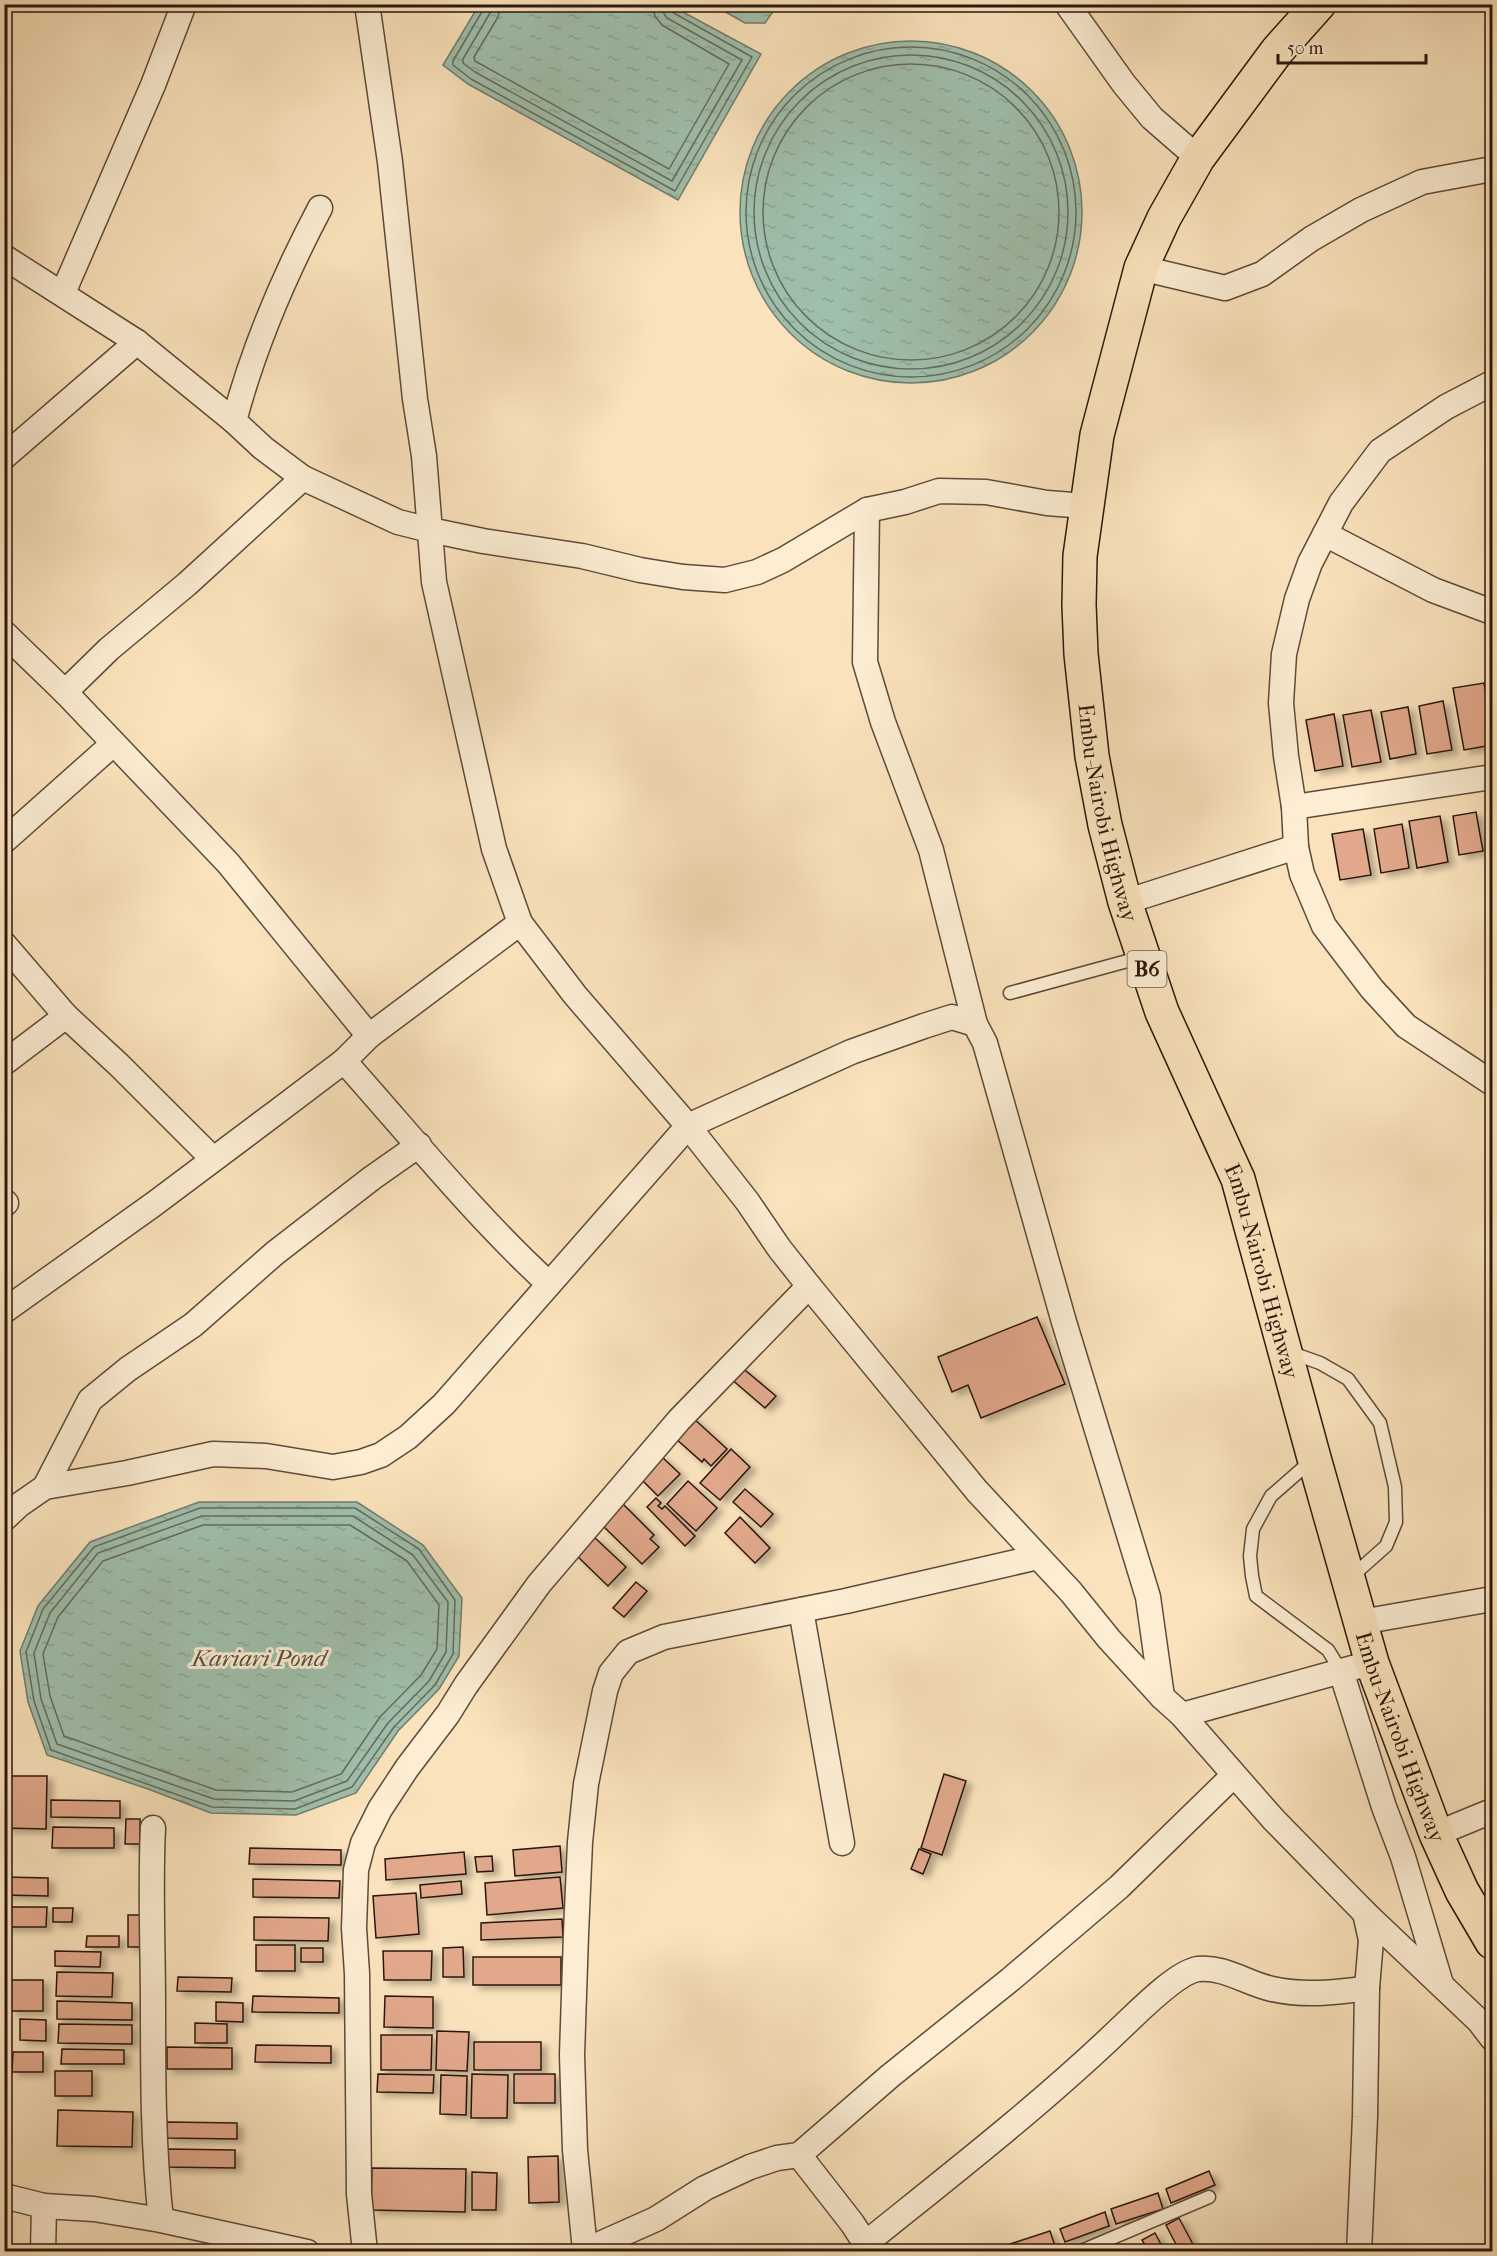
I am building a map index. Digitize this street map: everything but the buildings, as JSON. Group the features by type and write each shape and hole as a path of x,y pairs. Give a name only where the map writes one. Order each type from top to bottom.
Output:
{"main road":[{"name":"Embu-Nairobi Highway","path":"1319,4 1277,51 1198,158 1164,218 1142,268 1097,435 1086,506 1080,556 1079,605 1086,705 1094,768 1105,825 1125,902 1162,1012 1238,1179 1372,1663 1436,1834 1462,1891 1492,1942"}],"street":[{"path":"63,293 153,85 184,4"},
{"path":"366,4 390,162 415,399 424,456 434,582 449,657 474,753 494,849 520,923 575,995 688,1126 747,1201 779,1248 809,1286 977,1491 1162,1697 1182,1715 1274,1820 1365,1913 1479,2021 1492,2038"},
{"path":"1067,4 1124,84 1152,118 1198,158"},
{"path":"1142,268 1225,288 1262,274 1311,239 1351,216 1422,182 1492,169"},
{"path":"234,421 258,342 291,263 321,208"},
{"path":"4,257 137,342 234,421 263,448 303,478 398,522 430,530 483,541 582,555 683,578 725,580 756,572 783,560 867,510 905,502 939,491 986,492 1047,503 1086,506"},
{"path":"4,457 137,342"},
{"path":"1492,383 1446,407 1380,451 1341,503 1310,563 1297,599 1284,654 1281,704 1294,807 1296,847 1302,874 1324,926 1372,989 1406,1026 1492,1083"},
{"path":"65,692 110,649 187,584 303,478"},
{"path":"867,510 865,662 883,722 931,850 975,1024 985,1043 1064,1322 1149,1598 1162,1697"},
{"path":"1325,534 1432,590 1492,612"},
{"path":"4,633 65,692 228,863 369,1036"},
{"path":"4,841 113,744"},
{"path":"1294,807 1492,777"},
{"path":"1125,902 1296,847"},
{"path":"4,1311 344,1061 369,1036 520,923"},
{"path":"4,944 66,1016 119,1065 213,1159"},
{"path":"4,1063 66,1016"},
{"path":"45,1486 127,1473 213,1454 266,1456 333,1467 361,1462 381,1455 408,1437 444,1404 688,1126 851,1052 924,1026 952,1017 975,1024"},
{"path":"344,1061 513,1251 549,1284"},
{"path":"4,1519 45,1486 90,1400 128,1369 193,1325 275,1253 372,1178 419,1145"},
{"path":"365,2252 359,2194 357,1974 354,1928 356,1870 363,1843 380,1809 407,1768 448,1714 466,1685 539,1584 679,1420 809,1286"},
{"path":"1038,1557 801,1610 664,1637 628,1652 611,1673 585,1784 580,1842 572,2055 575,2150 583,2251 656,2219 705,2188 750,2167 777,2158 799,2155 890,2076 1011,1979 1119,1887 1234,1775"},
{"path":"1361,1622 1492,1599"},
{"path":"801,1610 842,1844"},
{"path":"1182,1715 1372,1663"},
{"path":"1341,1671 1384,1807 1403,1857 1441,1984"},
{"path":"1436,1834 1492,1811"},
{"path":"153,1828 151,1873 152,2080 155,2166 161,2220"},
{"path":"1359,2252 1365,2117 1367,1988 1371,1940 1365,1913"},
{"path":"799,2155 868,2247 1078,2068 1148,2001 1197,1969 1221,1970 1259,1986 1293,1993 1331,1993 1367,1988"},
{"path":"4,2196 44,2206 94,2209 161,2220 307,2252"},
{"path":"43,2252 44,2206"}],"lane":[{"path":"1010,993 1143,957"},
{"path":"1285,1351 1320,1363 1348,1379 1380,1423 1395,1487 1396,1522 1386,1546 1349,1579"},
{"path":"1314,1458 1271,1496 1253,1529 1250,1556 1251,1576 1256,1596 1328,1650 1341,1671"},
{"path":"1079,2252 1209,2197"}],"water":[{"path":"479,5 670,5 761,54 678,200 468,84 443,65"},
{"path":"713,5 776,5 765,23 745,23"},
{"path":"911,41 944,45 976,54 1006,70 1032,91 1053,117 1069,147 1078,179 1082,212 1078,245 1069,277 1053,307 1032,333 1006,354 976,370 944,379 911,383 878,379 846,370 816,354 790,333 769,307 753,277 744,245 740,212 744,179 753,147 769,117 790,91 816,70 846,54 878,45"},
{"name":"Kariari Pond","path":"199,1502 357,1502 423,1545 462,1598 459,1656 439,1689 398,1731 356,1793 296,1815 211,1813 47,1755 28,1702 20,1651 38,1606 90,1542"}]}
